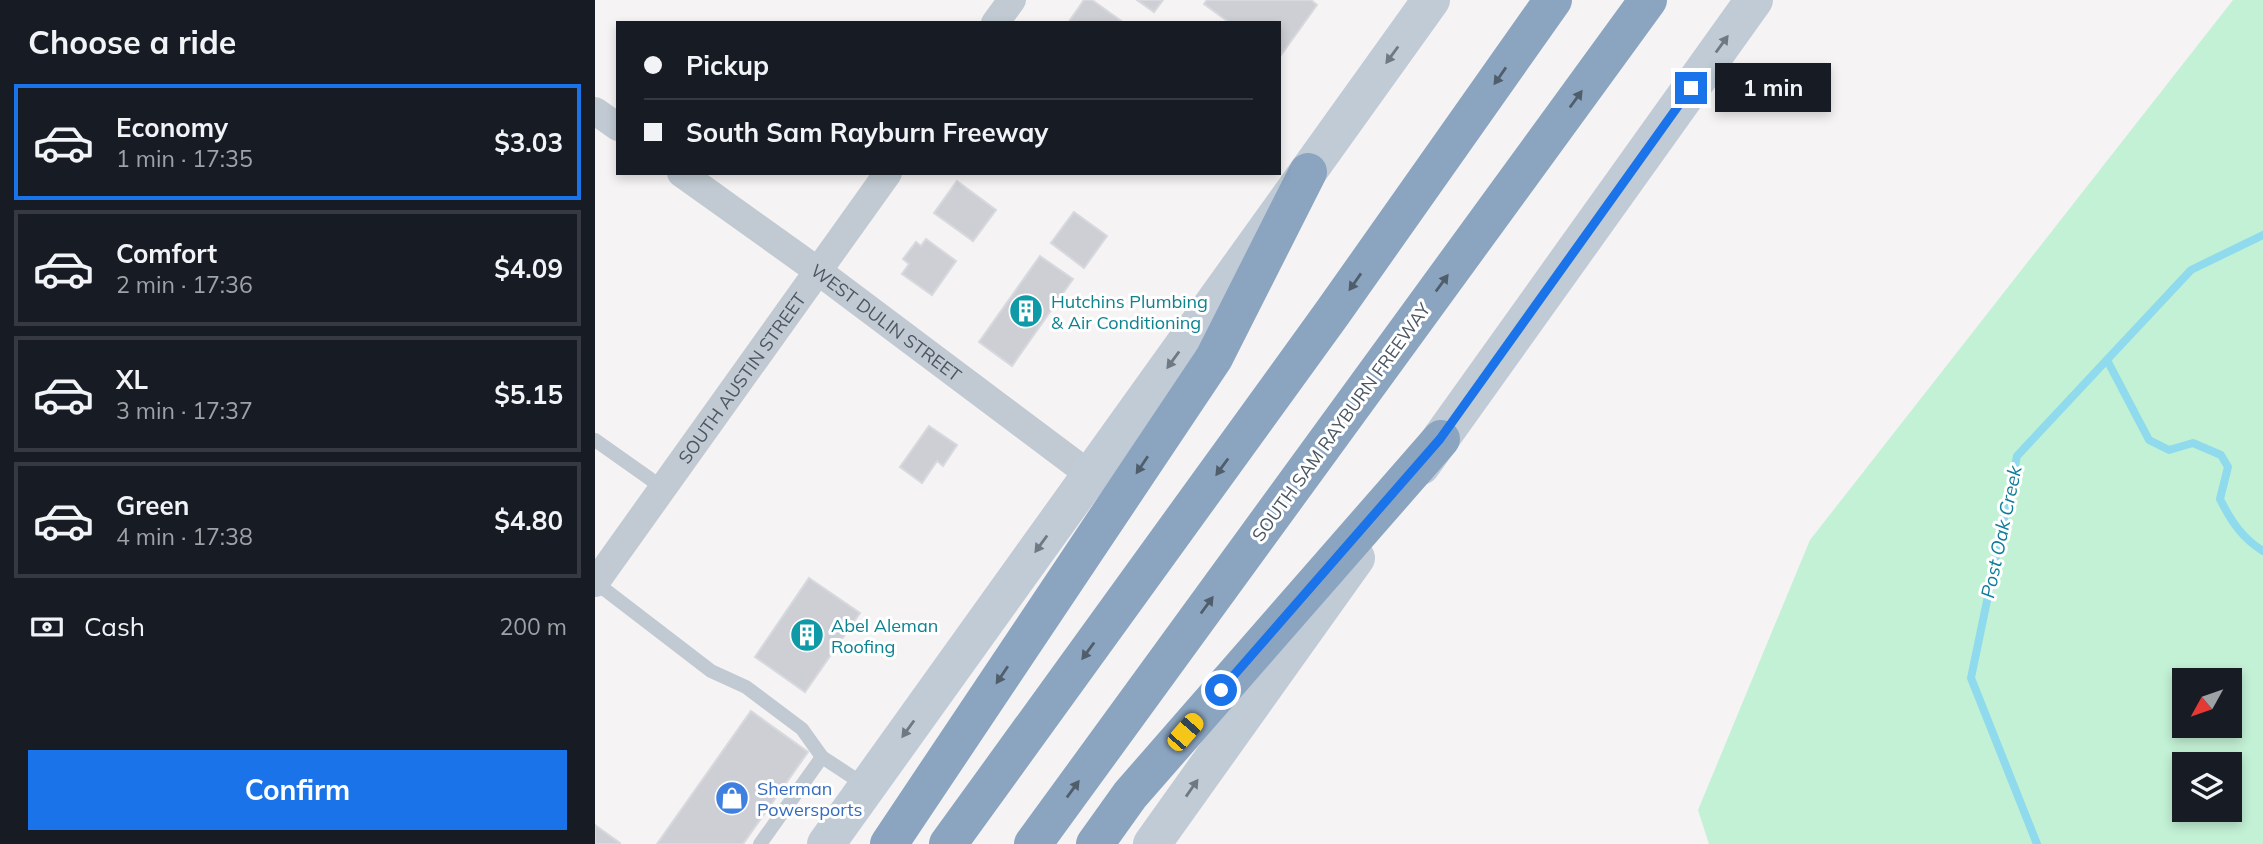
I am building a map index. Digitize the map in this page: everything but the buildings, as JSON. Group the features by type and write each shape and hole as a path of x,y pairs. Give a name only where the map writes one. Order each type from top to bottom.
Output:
{"highway":[{"path":"948,844 1333,312 1553,0"},
{"name":"SOUTH SAM RAYBURN FREEWAY","path":"1033,844 1649,0"},
{"path":"889,844 1215,358 1308,172"},
{"path":"1095,844 1130,795 1440,439"}],"main road":[{"path":"1152,844 1754,0"},
{"path":"826,844 1308,172 1424,2"}],"street":[{"path":"996,21 1012,0"},
{"path":"595,111 616,127"},
{"name":"WEST DULIN STREET","path":"684,175 818,271 1090,475"},
{"name":"SOUTH AUSTIN STREET","path":"595,582 887,175"}],"lane":[{"path":"595,440 663,488"},
{"path":"595,582 712,671 746,687 802,729 822,757 867,787"},
{"path":"760,844 822,757"}],"green space":[{"path":"2233,0 2263,0 2263,844 1709,844 1698,810 1810,540"}],"waterway":[{"name":"Post Oak Creek","path":"2037,844 1971,678 2017,456 2191,270 2263,235"},
{"path":"2107,360 2149,440 2169,450 2193,443 2221,455 2228,467 2220,499 2238,528 2263,551"}],"place":[{"name":"Hutchins Plumbing & Air Conditioning","path":"1026,311"},
{"name":"Abel Aleman Roofing","path":"807,635"},
{"name":"Sherman Powersports","path":"732,798"}],"route":[{"path":"1221,690 1440,439 1691,88"}]}
